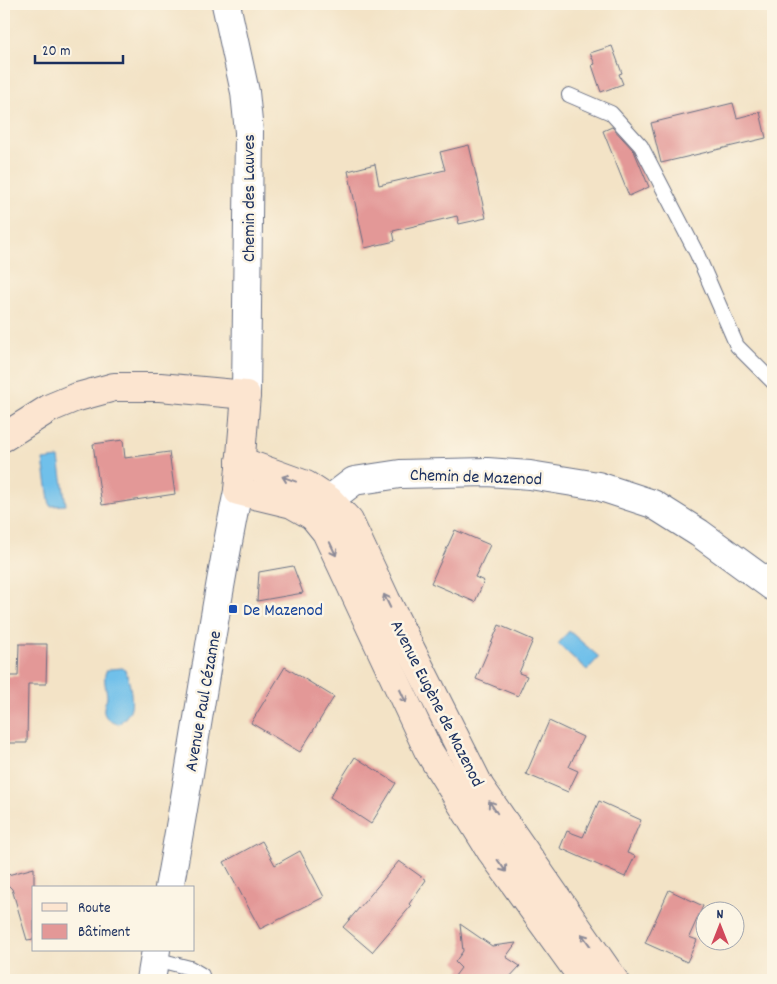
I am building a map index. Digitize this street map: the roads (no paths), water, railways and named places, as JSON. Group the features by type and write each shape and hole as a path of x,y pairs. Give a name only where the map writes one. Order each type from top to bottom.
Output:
{"street":[{"name":"Chemin des Lauves","path":"226,4 245,92 249,132 246,395"},
{"path":"4,437 50,408 74,398 114,386 160,386 246,395"},
{"name":"Avenue Paul Cézanne","path":"168,886 181,824 228,540 238,491 246,395"},
{"name":"Avenue Eugène de Mazenod","path":"240,461 306,485 321,508 326,532 428,750 491,851 584,980"},
{"name":"Chemin de Mazenod","path":"321,508 354,481 400,474 487,472 530,475 598,486 653,504 699,533 773,587"},
{"name":"Avenue Eugène de Mazenod","path":"238,491 292,504 321,508 349,521 386,600 480,787 614,980"}],"lane":[{"path":"569,95 611,112 641,146 697,254 737,346 773,382"},
{"path":"154,963 190,968 202,975 203,980"}],"water":[{"path":"59,458 66,505 50,506 43,460"},
{"path":"569,631 599,657 587,670 558,644"},
{"path":"123,668 129,680 131,703 128,714 119,724 106,717 104,711 107,699 105,677 106,671 110,669"}],"place":[{"name":"De Mazenod","path":"233,609"}]}
